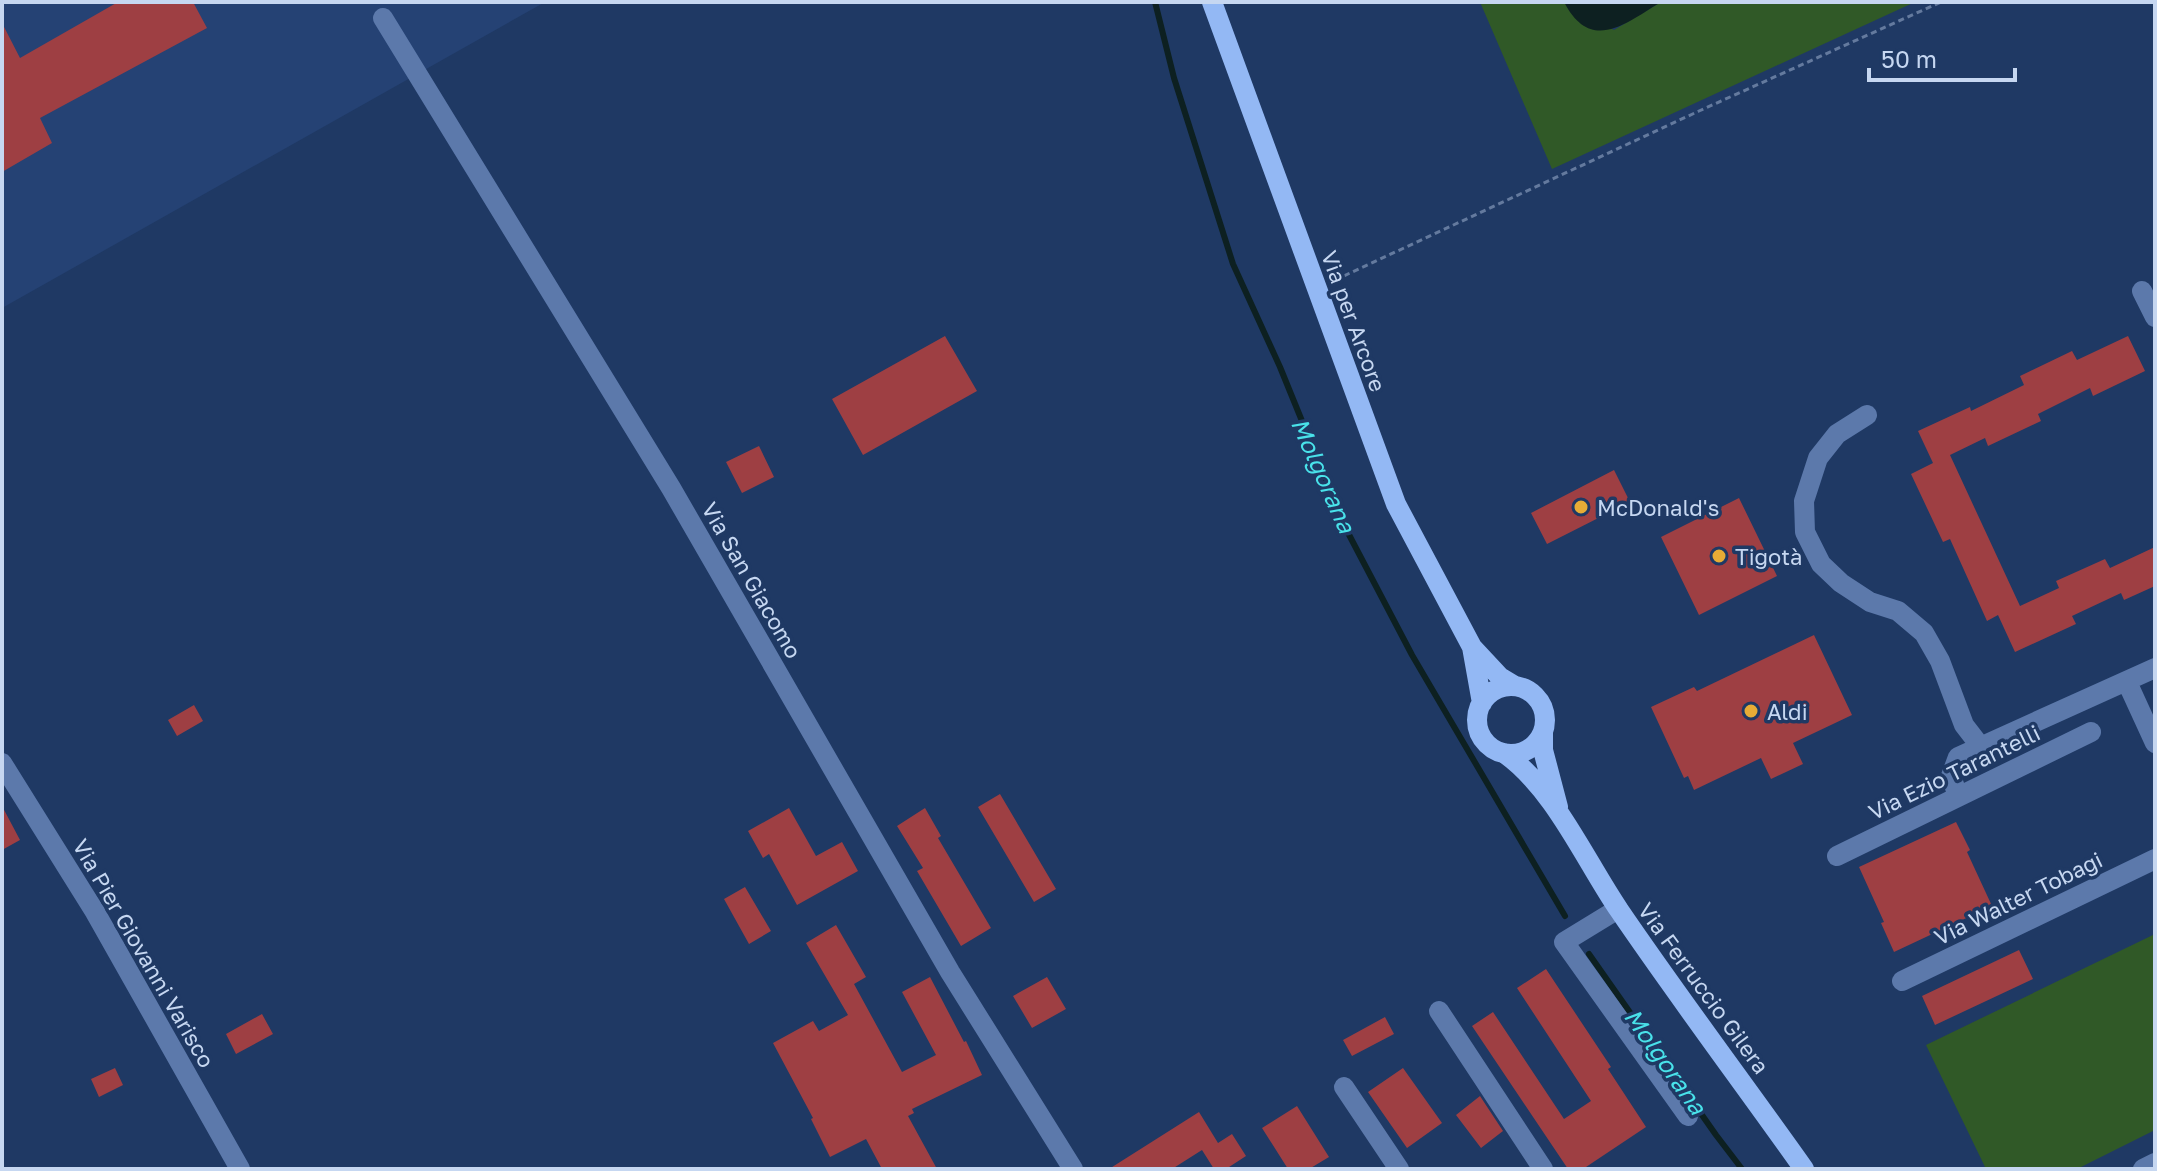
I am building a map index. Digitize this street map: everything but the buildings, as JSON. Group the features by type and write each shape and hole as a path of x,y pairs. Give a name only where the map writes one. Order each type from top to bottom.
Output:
{"main road":[{"name":"Via per Arcore","path":"1212,2 1396,504 1472,647 1500,677 1515,686"},
{"name":"Via per Arcore","path":"1472,647 1482,703"},
{"path":"1482,703 1495,690 1515,686"},
{"name":"Via Ferruccio Gilera","path":"1515,686 1525,689 1541,703 1544,712 1543,750 1565,823"},
{"name":"Via Ferruccio Gilera","path":"1482,703 1479,729 1488,744 1521,765 1565,823 1618,909 1804,1169"},
{"path":"1504,753 1513,754 1530,748 1543,733"}],"street":[{"name":"Via San Giacomo","path":"383,18 665,478 950,972 1073,1169"},
{"path":"2142,291 2155,317"},
{"path":"1867,415 1837,434 1818,458 1804,501 1805,532 1821,564 1841,583 1870,602 1898,611 1924,633 1940,661 1964,725 1981,747"},
{"path":"1958,796 1951,776 1958,757 2155,668"},
{"path":"2127,682 2155,743"},
{"name":"Via Ezio Tarantelli","path":"1837,856 2091,732"},
{"name":"Via Pier Giovanni Varisco","path":"2,763 95,912 240,1169"},
{"name":"Via Walter Tobagi","path":"1902,981 2155,859"},
{"path":"1618,909 1564,942 1688,1116"},
{"path":"1439,1011 1543,1169"},
{"path":"1344,1087 1399,1169"},
{"path":"2143,1169 2155,1163"}],"path":[{"path":"1317,289 1941,2"}],"shaded area":[{"path":"2,2 545,2 2,308"},
{"path":"1564,2 1661,2 1622,25 1597,30 1586,27 1574,18"}],"green space":[{"path":"1480,2 1564,2 1614,30 1661,2 1915,2 1552,169"},
{"path":"2155,934 2155,1130 2077,1169 1986,1169 1926,1045"}],"waterway":[{"name":"Molgorana","path":"1155,2 1174,78 1233,264 1280,367 1346,529 1412,655 1565,916"},
{"name":"Molgorana","path":"1589,954 1742,1169"}],"place":[{"name":"McDonald's","path":"1581,507"},
{"name":"Tigotà","path":"1719,556"},
{"name":"Aldi","path":"1751,711"}]}
